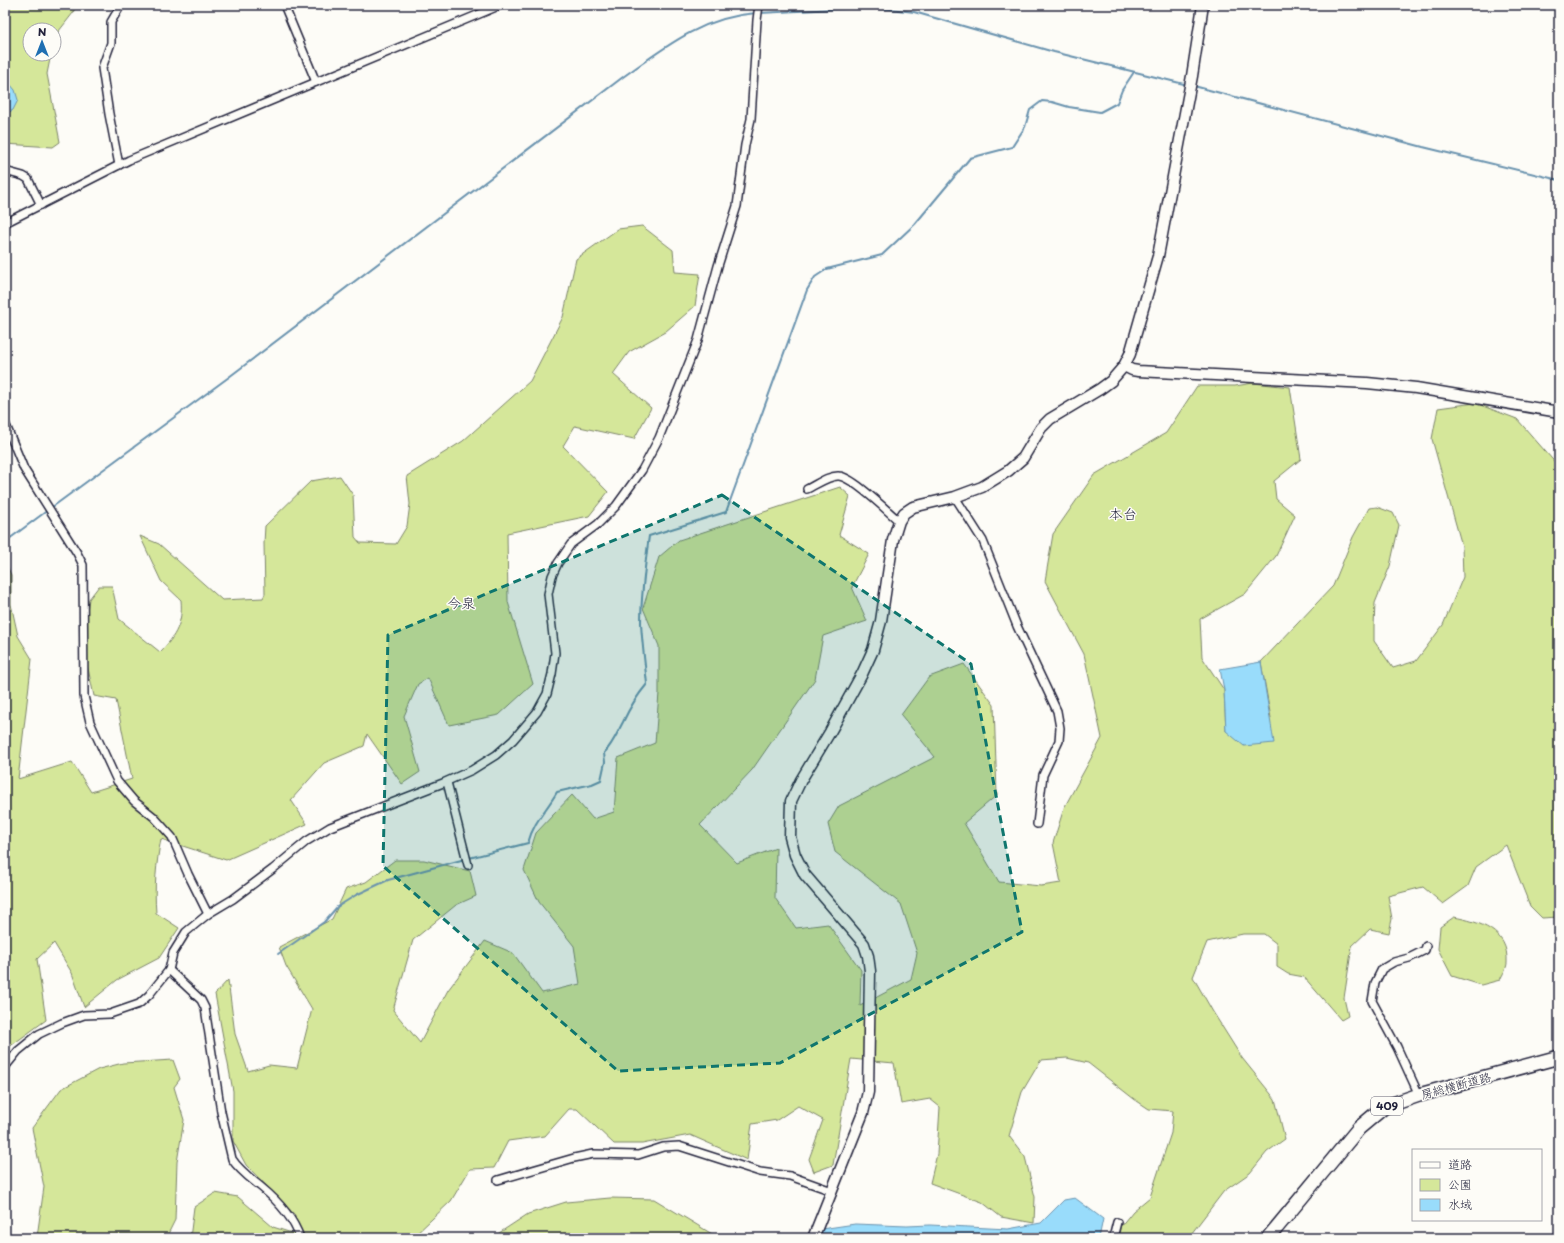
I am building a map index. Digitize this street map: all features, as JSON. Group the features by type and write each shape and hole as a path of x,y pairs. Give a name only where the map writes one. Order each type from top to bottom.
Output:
{"highway":[{"name":"房総横断道路","path":"1268,1238 1359,1128 1384,1107 1419,1095 1559,1057"}],"street":[{"path":"119,165 102,68 110,43 111,22 121,5"},
{"path":"284,5 316,82"},
{"path":"5,223 119,165 501,5"},
{"path":"5,1067 18,1051 39,1034 62,1023 84,1015 110,1014 139,1004 149,995 169,970 173,953 186,932 208,914 233,899 307,841 330,827 447,782 472,770 496,755 522,731 537,712 547,694 555,653 548,594 552,576 558,563 571,544 598,524 616,506 642,470 658,438 698,340 718,266 738,206 745,145 751,119 759,5"},
{"path":"814,1238 863,1113 868,1092 870,971 868,956 864,944 805,875 795,855 790,837 791,801 801,780 862,674 873,650 881,621 893,540 899,521 904,513 913,507 955,497 982,487 1008,471 1023,458 1041,428 1050,419 1100,389 1111,381 1124,366 1130,354 1154,274 1204,5"},
{"path":"5,171 28,179 41,205"},
{"path":"1124,366 1138,371 1367,383 1416,388 1559,412"},
{"path":"5,423 24,469 83,565 84,696 90,722 117,781 134,801 154,817 172,836 188,874 208,914"},
{"path":"807,489 828,478 838,476 849,479 899,521"},
{"path":"955,497 983,541 1017,626 1057,711 1060,728 1059,741 1043,775 1037,824"},
{"path":"447,782 468,865"},
{"path":"1419,1095 1397,1047 1372,1001 1375,983 1382,968 1425,950 1426,946"},
{"path":"169,970 201,1000 205,1008 221,1112 232,1159 246,1175 284,1209 294,1224 300,1238"},
{"path":"498,1180 593,1154 638,1155 669,1145 679,1146 760,1172 790,1176 832,1191"},
{"path":"1113,1238 1117,1222"}],"highlighted area":[{"path":"722,495 971,664 1022,932 780,1063 618,1071 383,866 388,635"}],"green space":[{"path":"5,5 76,5 73,13 62,27 62,22 22,22 22,62 49,62 47,74 60,142 53,147 5,144"},
{"path":"642,226 673,250 675,272 700,274 695,306 665,332 629,352 613,374 651,408 634,439 575,426 563,446 608,492 589,516 507,533 508,602 533,684 499,715 449,725 428,678 418,684 404,716 420,772 402,784 367,734 364,746 324,763 291,800 307,824 226,860 161,839 156,876 156,913 179,928 159,958 117,980 84,1007 72,973 54,943 37,959 46,1020 5,1050 5,561 11,575 11,604 18,636 32,659 18,779 72,762 91,792 132,779 116,700 94,696 82,641 89,599 99,586 112,586 119,619 160,652 174,635 181,616 181,600 161,581 140,536 159,544 222,600 263,598 265,594 265,526 311,481 340,476 353,495 355,537 360,543 396,544 407,526 410,504 407,476 463,441 530,381 563,317 576,259 618,229"},
{"path":"1253,383 1290,387 1301,459 1274,481 1276,499 1295,515 1276,556 1245,594 1200,619 1202,657 1224,690 1226,731 1271,718 1261,662 1333,586 1353,537 1369,508 1377,507 1393,513 1399,525 1390,566 1375,603 1374,641 1393,668 1416,661 1443,625 1463,577 1462,546 1432,439 1438,408 1475,403 1517,419 1559,467 1559,917 1542,918 1530,906 1506,845 1476,867 1468,886 1443,904 1423,887 1388,896 1392,919 1389,933 1370,929 1352,946 1344,998 1348,1016 1341,1020 1304,977 1288,974 1277,967 1277,944 1264,934 1243,934 1207,942 1193,977 1242,1058 1275,1099 1285,1139 1267,1152 1250,1173 1224,1191 1188,1238 1119,1238 1120,1227 1133,1211 1150,1197 1171,1133 1173,1111 1149,1109 1088,1063 1067,1058 1041,1060 1022,1092 1009,1136 1025,1157 1035,1197 1034,1223 1001,1217 982,1202 930,1183 937,1154 940,1107 930,1099 901,1104 894,1063 851,1059 833,1165 814,1172 809,1159 823,1120 798,1106 777,1120 752,1124 747,1160 690,1135 642,1144 614,1144 577,1109 569,1109 545,1136 508,1141 494,1168 470,1169 451,1201 412,1238 190,1238 194,1207 215,1193 238,1197 273,1227 295,1234 295,1215 246,1165 233,1141 233,1091 215,994 228,980 235,1034 248,1071 269,1065 297,1068 312,1009 286,966 279,947 332,919 346,889 366,882 395,860 424,860 470,871 476,896 456,905 413,940 393,1010 420,1043 448,990 485,941 513,953 542,993 580,984 574,946 539,902 524,870 536,833 572,795 593,819 614,812 618,758 655,743 659,693 659,646 643,608 659,557 679,540 840,487 850,496 839,535 869,554 852,587 867,621 823,636 815,679 752,770 700,825 737,863 776,848 775,898 796,928 828,924 861,970 860,1006 911,979 917,953 901,904 835,852 828,824 839,806 935,757 901,715 929,677 964,664 994,705 997,795 964,823 999,882 1041,886 1061,883 1053,843 1064,808 1102,738 1084,654 1045,581 1053,534 1094,475 1166,433 1197,386 1235,386"},
{"path":"1454,917 1482,925 1498,935 1506,952 1507,963 1500,980 1481,985 1452,976 1438,949 1440,927"},
{"path":"173,1060 180,1079 174,1087 184,1120 177,1162 175,1220 166,1238 35,1238 37,1237 44,1187 32,1128 61,1089 99,1069 123,1063"},
{"path":"610,1198 654,1199 717,1237 725,1238 494,1238 496,1235 528,1214 566,1202"}],"water":[{"path":"5,78 15,90 18,100 13,110 5,114 5,101 7,95 5,92"},
{"path":"1261,662 1274,743 1244,746 1226,731 1224,690 1220,669"},
{"path":"1075,1198 1103,1219 1099,1238 822,1238 821,1229 855,1224 907,1226 930,1225 1008,1229 1041,1223 1064,1200"}],"waterway":[{"path":"760,13 854,8 890,9 914,12 1054,52 1188,85"},
{"path":"51,508 229,377 654,55 685,35 701,27 718,20 756,13"},
{"path":"469,858 528,843 537,822 557,792 592,784 601,780 605,762 604,753 612,742 628,712 647,684 641,612 642,590 649,536 726,512 807,290 815,277 827,269 882,255 915,224 970,158 1012,147 1025,127 1030,110 1042,101 1100,112 1117,103 1122,90 1134,72"},
{"path":"1194,86 1423,147 1559,180"},
{"path":"5,542 48,510"},
{"path":"278,954 324,922 337,907 356,895 388,880 465,859"}],"district":[{"name":"本台","path":"1123,514"},
{"name":"今泉","path":"461,603"}]}
